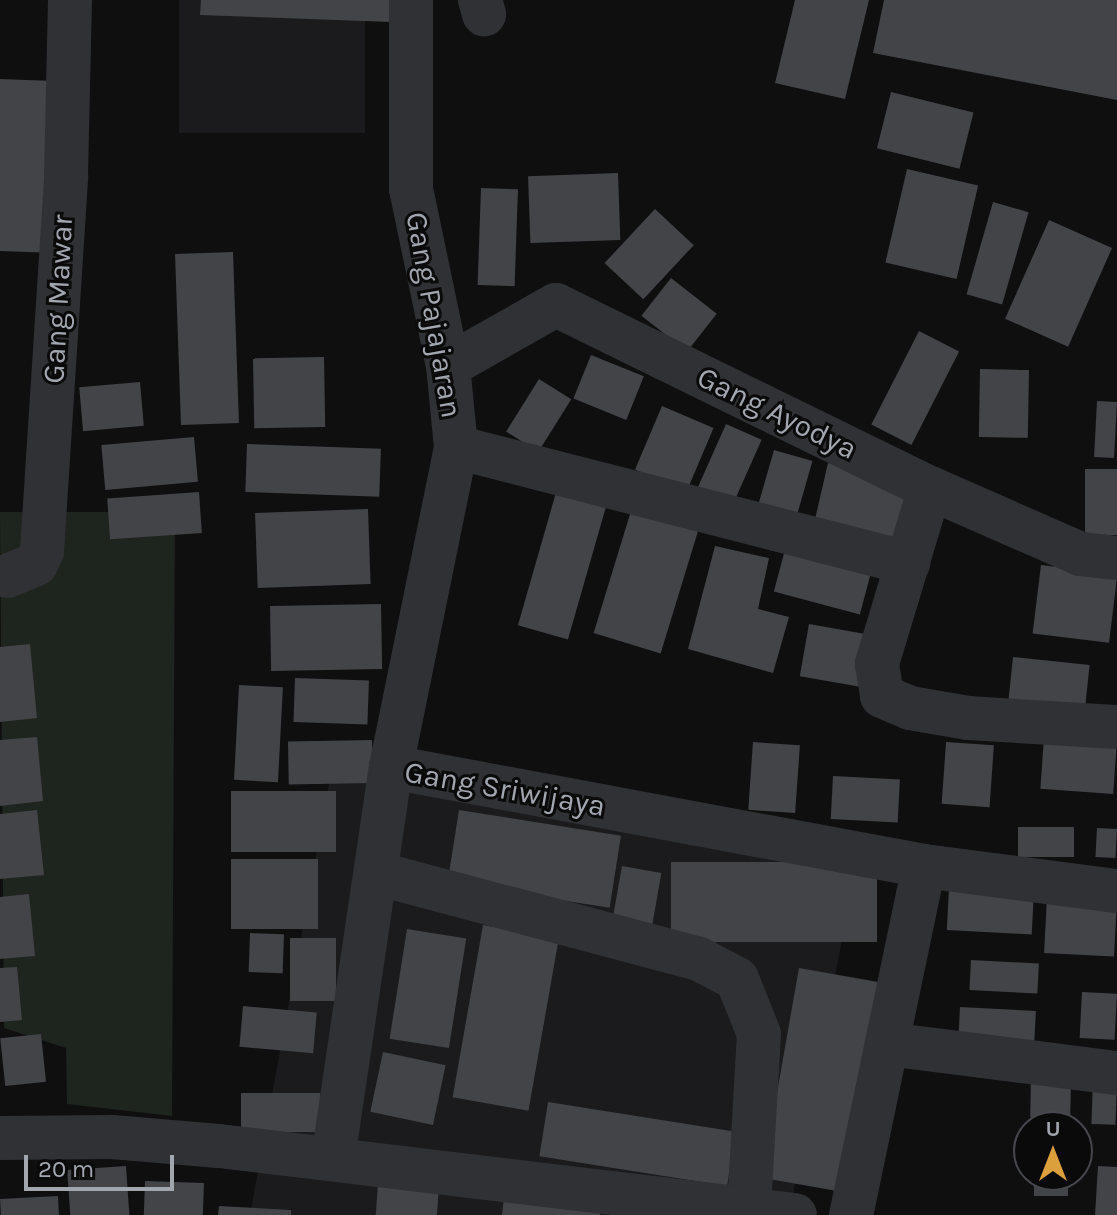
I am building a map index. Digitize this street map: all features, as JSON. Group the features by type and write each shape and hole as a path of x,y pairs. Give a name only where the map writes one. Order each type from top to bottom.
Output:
{"street":[{"name":"Gang Mawar","path":"7,576 36,564 42,551 66,176 70,0"},
{"name":"Gang Pajajaran","path":"391,767 456,447 448,366 411,189 411,0"},
{"name":"Gang Ayodya","path":"448,366 556,305 930,488 1080,554 1117,558"},
{"path":"456,447 908,563"},
{"path":"930,488 877,664 882,696 910,708 968,718 1117,727"},
{"name":"Gang Sriwijaya","path":"333,1159 391,767 924,866 1117,891"},
{"path":"851,1215 924,866"},
{"path":"376,873 699,959 737,979 759,1034 749,1210"},
{"path":"887,1044 1117,1073"},
{"path":"0,1138 112,1137 333,1159 795,1215"}],"shaded area":[{"path":"179,0 365,0 365,133 179,133"},
{"path":"0,512 175,512 172,1116 67,1104 66,1048 4,1028"},
{"path":"331,773 857,862 789,1215 250,1215"}],"building":[{"path":"201,0 392,0 391,22 200,15"},
{"path":"795,0 869,0 845,99 775,83"},
{"path":"884,0 1117,0 1117,100 873,53"},
{"path":"0,79 54,81 48,253 0,251"},
{"path":"891,92 973,113 959,169 877,148"},
{"path":"907,169 978,185 957,279 885,263"},
{"path":"618,173 620,240 530,243 528,176"},
{"path":"481,188 518,189 515,286 478,285"},
{"path":"993,202 1029,212 1002,304 967,294"},
{"path":"655,209 694,245 643,299 605,263"},
{"path":"1049,220 1112,248 1068,347 1005,319"},
{"path":"233,252 239,423 181,425 175,254"},
{"path":"671,278 717,314 687,352 641,316"},
{"path":"919,331 959,351 911,445 871,425"},
{"path":"591,355 644,376 626,420 573,399"},
{"path":"324,357 325,427 254,428 253,358"},
{"path":"980,369 1029,370 1028,438 979,437"},
{"path":"539,379 571,399 538,452 506,432"},
{"path":"140,382 144,426 83,431 79,387"},
{"path":"1097,401 1117,402 1114,458 1094,457"},
{"path":"662,406 714,428 687,491 635,470"},
{"path":"726,424 762,440 733,504 698,488"},
{"path":"194,437 198,482 105,490 101,445"},
{"path":"247,444 381,449 379,497 245,492"},
{"path":"774,450 812,461 795,523 756,512"},
{"path":"828,463 911,482 897,543 814,523"},
{"path":"1085,469 1117,469 1117,535 1085,535"},
{"path":"559,482 609,496 568,640 518,625"},
{"path":"199,492 202,533 110,539 107,498"},
{"path":"634,501 701,521 661,653 594,633"},
{"path":"368,509 371,584 258,588 255,513"},
{"path":"715,546 769,558 758,609 789,617 773,673 688,649"},
{"path":"786,546 872,569 860,614 774,591"},
{"path":"1041,565 1117,574 1109,643 1033,633"},
{"path":"381,604 382,669 271,671 270,606"},
{"path":"809,624 881,637 872,689 800,676"},
{"path":"30,644 37,718 0,722 0,647"},
{"path":"1013,657 1090,665 1084,716 1008,708"},
{"path":"295,678 369,681 367,725 293,722"},
{"path":"239,685 283,687 278,782 234,780"},
{"path":"37,737 43,801 0,806 0,740"},
{"path":"1044,737 1117,742 1113,794 1040,789"},
{"path":"372,740 373,783 289,784 288,741"},
{"path":"753,742 800,745 795,813 748,810"},
{"path":"946,742 994,745 990,807 942,804"},
{"path":"833,776 900,780 898,822 831,819"},
{"path":"231,791 336,791 336,852 231,852"},
{"path":"37,810 44,875 0,879 0,814"},
{"path":"459,810 621,836 610,908 448,882"},
{"path":"1018,827 1074,827 1074,857 1018,857"},
{"path":"1097,828 1117,829 1115,858 1095,857"},
{"path":"231,859 318,859 318,929 231,929"},
{"path":"671,862 877,862 877,942 671,942"},
{"path":"622,866 661,873 651,934 611,927"},
{"path":"949,888 1034,892 1032,934 947,930"},
{"path":"29,894 35,956 0,959 0,897"},
{"path":"1047,897 1117,901 1114,957 1044,953"},
{"path":"483,925 559,938 528,1111 453,1097"},
{"path":"407,929 466,938 449,1048 390,1039"},
{"path":"250,933 284,934 283,973 249,972"},
{"path":"290,938 336,938 336,1001 290,1001"},
{"path":"971,960 1039,964 1037,994 969,990"},
{"path":"17,967 22,1020 0,1022 0,968"},
{"path":"799,968 887,983 850,1193 762,1178"},
{"path":"1082,992 1117,994 1115,1040 1080,1038"},
{"path":"243,1006 317,1012 313,1053 239,1047"},
{"path":"960,1007 1036,1011 1034,1043 958,1039"},
{"path":"41,1034 46,1082 5,1086 0,1038"},
{"path":"383,1052 446,1065 433,1125 370,1112"},
{"path":"1031,1074 1071,1075 1070,1111 1030,1111"},
{"path":"1093,1079 1117,1080 1115,1125 1093,1124"},
{"path":"241,1093 320,1093 320,1132 241,1132"},
{"path":"548,1102 736,1132 727,1186 539,1156"},
{"path":"126,1166 129,1215 70,1215 67,1170"},
{"path":"1098,1166 1117,1167 1117,1215 1095,1215"},
{"path":"145,1181 204,1183 203,1215 144,1215"},
{"path":"378,1183 439,1187 437,1215 376,1215"},
{"path":"1034,1191 1068,1191 1068,1196 1034,1196"},
{"path":"58,1196 59,1215 1,1215 0,1199"},
{"path":"504,1198 600,1213 600,1215 502,1215"},
{"path":"219,1206 291,1210 291,1215 218,1215"}]}
